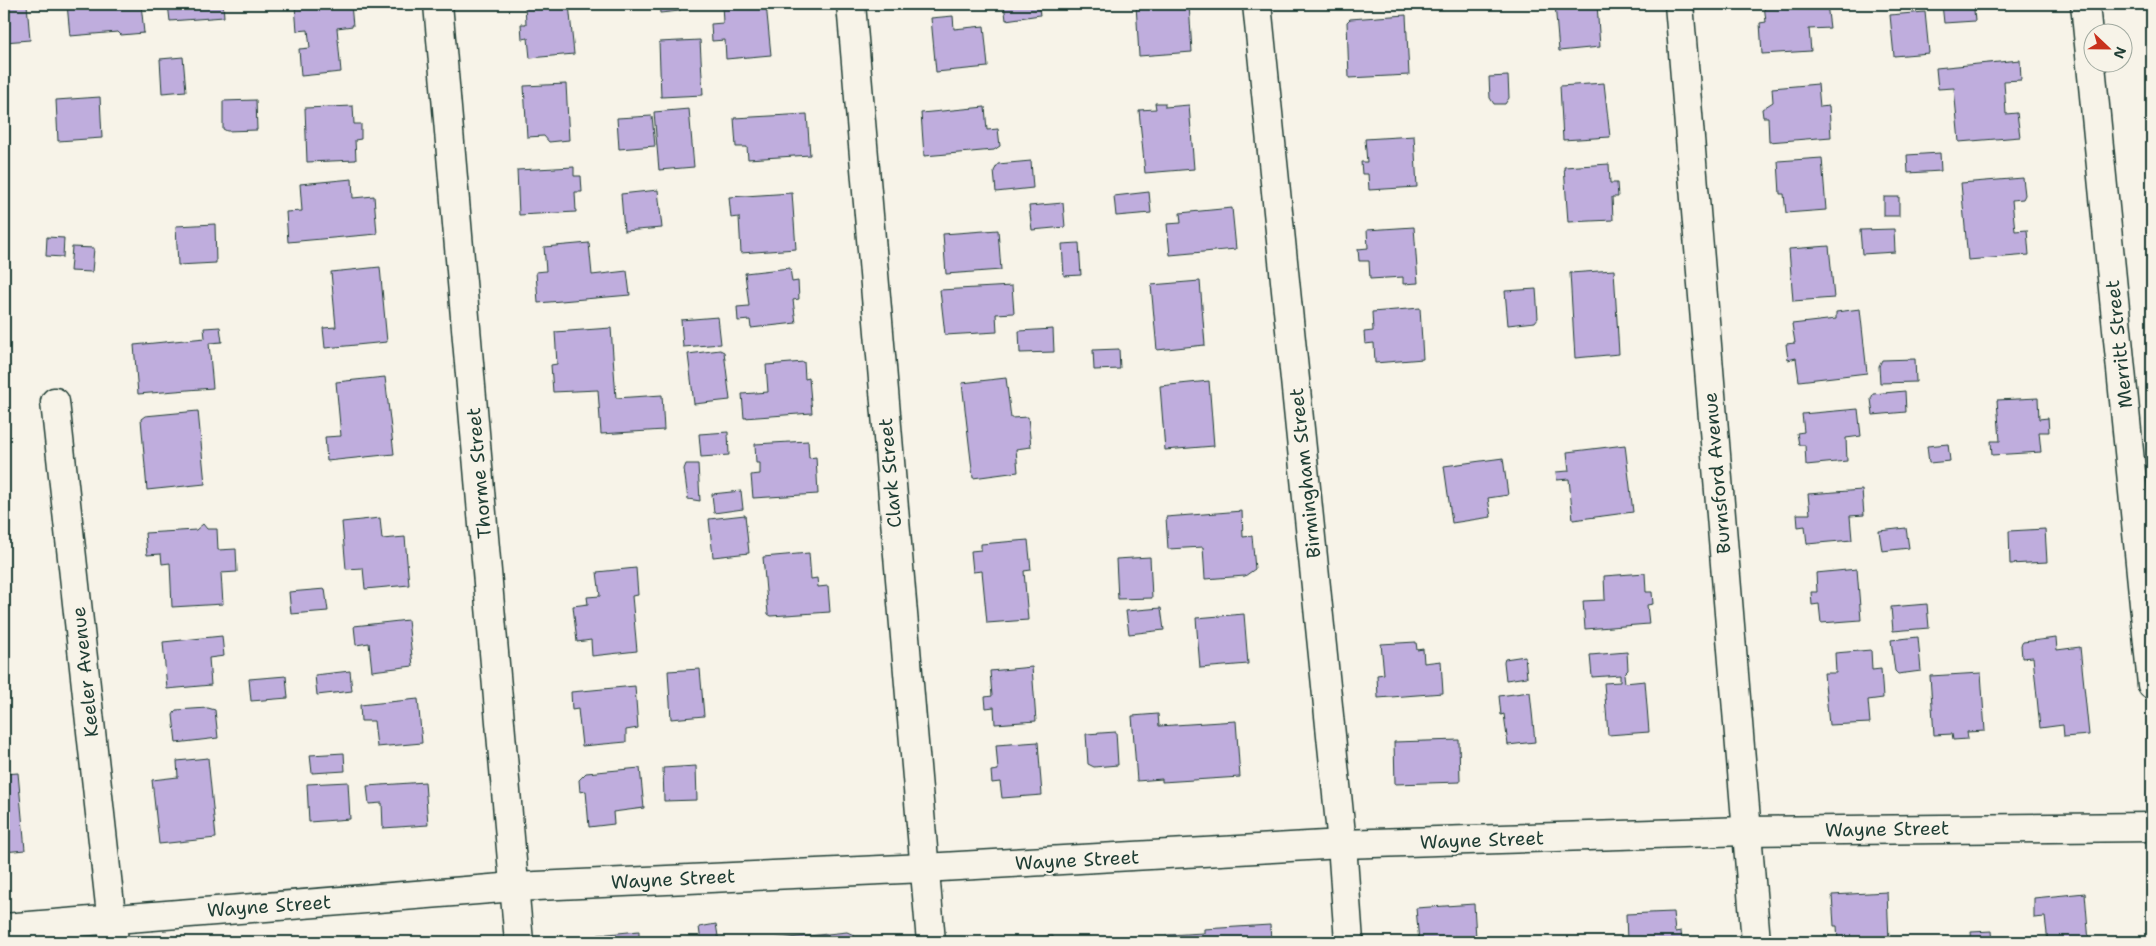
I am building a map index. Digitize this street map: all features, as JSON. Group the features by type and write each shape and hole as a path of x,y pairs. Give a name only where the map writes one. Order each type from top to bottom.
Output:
{"street":[{"name":"Thorme Street","path":"438,4 519,942"},
{"name":"Clark Street","path":"850,4 930,942"},
{"name":"Birmingham Street","path":"1257,4 1342,844 1349,942"},
{"name":"Burnsford Avenue","path":"1679,4 1756,942"},
{"name":"Merritt Street","path":"2086,4 2152,685"},
{"name":"Keeler Avenue","path":"55,402 113,930"},
{"name":"Wayne Street","path":"4,928 113,930 515,887 924,868 1342,844 1746,831 2152,826"}],"building":[{"path":"4,4 27,4 30,40 4,42"},
{"path":"67,4 141,4 144,33 121,35 118,32 70,36"},
{"path":"168,4 223,4 224,17 170,21"},
{"path":"285,4 351,4 353,26 337,28 341,72 301,76 299,49 310,48 308,30 297,31 295,6 286,7"},
{"path":"525,4 569,4 574,54 530,58 528,38 522,39 521,24 526,24"},
{"path":"659,4 679,4 680,11 660,13"},
{"path":"722,4 766,4 771,55 726,59 725,40 712,41 711,24 723,23"},
{"path":"1004,4 1038,4 1040,15 1006,20"},
{"path":"1136,4 1189,4 1192,52 1139,56"},
{"path":"1555,4 1597,4 1600,47 1559,51"},
{"path":"1764,4 1827,4 1830,28 1809,29 1811,51 1762,54 1760,23 1766,22"},
{"path":"1942,4 2011,4 2011,7 1974,10 1975,21 1944,23"},
{"path":"1925,12 1929,53 1894,56 1890,15"},
{"path":"1406,15 1409,75 1349,78 1347,22 1350,19"},
{"path":"953,16 954,29 984,26 988,67 936,72 931,18"},
{"path":"700,40 703,95 661,97 659,42"},
{"path":"183,57 186,91 162,93 160,59"},
{"path":"2020,60 2021,80 2004,81 2006,114 2017,113 2020,137 1959,142 1954,88 1938,89 1936,68"},
{"path":"1508,76 1509,98 1505,104 1494,104 1490,98 1489,77"},
{"path":"1604,83 1610,137 1563,140 1560,86"},
{"path":"566,84 569,140 549,142 544,136 527,137 524,86"},
{"path":"1818,84 1820,107 1829,106 1831,137 1769,142 1768,117 1763,117 1762,109 1773,102 1772,88"},
{"path":"100,97 102,138 58,141 56,100"},
{"path":"256,100 257,130 227,131 223,129 223,101"},
{"path":"1155,103 1165,103 1165,107 1189,105 1194,169 1145,173 1139,110 1156,109"},
{"path":"353,106 354,124 361,124 361,139 355,140 356,160 307,162 305,108"},
{"path":"985,107 987,130 998,129 1000,146 994,150 924,156 921,113"},
{"path":"689,109 694,167 659,170 654,112"},
{"path":"807,114 810,155 748,159 747,147 736,147 734,118"},
{"path":"652,116 655,146 619,149 617,118"},
{"path":"1414,136 1417,187 1369,190 1368,174 1362,174 1361,162 1367,162 1365,139"},
{"path":"1940,153 1941,171 1908,173 1907,155"},
{"path":"1822,158 1826,210 1786,213 1784,194 1780,194 1778,161"},
{"path":"1031,161 1033,188 996,192 994,171 998,164"},
{"path":"1609,164 1610,183 1617,183 1618,197 1612,197 1613,220 1568,222 1564,167"},
{"path":"574,167 574,176 581,176 582,192 575,192 576,212 519,215 517,170"},
{"path":"2023,178 2025,195 2023,199 2012,200 2015,231 2027,230 2029,255 1968,260 1961,183"},
{"path":"352,179 353,198 374,196 377,234 288,242 286,212 302,211 300,184"},
{"path":"658,190 662,228 624,231 621,194"},
{"path":"1149,192 1151,213 1116,216 1114,196"},
{"path":"792,193 796,249 741,253 739,217 731,218 729,197"},
{"path":"1884,197 1899,197 1899,216 1884,216"},
{"path":"1063,203 1065,227 1032,230 1029,206"},
{"path":"1232,208 1236,249 1170,255 1167,224 1181,223 1180,213"},
{"path":"215,224 216,263 178,265 176,226"},
{"path":"1414,227 1418,283 1403,284 1403,277 1370,279 1369,261 1359,261 1358,249 1368,248 1367,230"},
{"path":"1894,229 1895,252 1862,254 1860,230"},
{"path":"998,230 1001,270 946,274 943,234"},
{"path":"47,237 64,238 63,257 46,256"},
{"path":"589,243 592,275 627,271 630,295 538,303 536,272 546,271 544,247"},
{"path":"1079,243 1081,275 1064,276 1062,244"},
{"path":"1829,246 1834,298 1793,301 1789,249"},
{"path":"72,247 94,248 92,272 70,271"},
{"path":"380,267 387,342 325,348 323,328 336,327 331,272"},
{"path":"790,268 792,282 798,281 799,299 793,300 796,323 751,328 750,320 738,321 737,307 749,306 745,273"},
{"path":"1614,270 1619,354 1575,358 1570,273"},
{"path":"1200,281 1205,345 1157,350 1151,285"},
{"path":"1012,286 1014,313 996,314 997,332 945,335 940,290"},
{"path":"1536,289 1538,318 1535,322 1508,325 1505,291"},
{"path":"1420,308 1423,359 1375,363 1374,343 1365,344 1364,332 1373,331 1372,312"},
{"path":"1860,309 1867,373 1799,381 1796,358 1788,360 1786,344 1795,343 1792,324 1836,319 1836,312"},
{"path":"718,317 721,344 683,347 681,320"},
{"path":"220,327 222,342 209,343 213,388 138,394 134,345 205,338 204,328"},
{"path":"611,328 616,398 662,395 664,430 601,434 598,390 553,392 551,365 557,364 555,332"},
{"path":"1053,329 1054,352 1020,353 1019,331"},
{"path":"1119,349 1120,369 1094,370 1093,350"},
{"path":"720,350 724,352 730,400 694,404 688,354"},
{"path":"1915,359 1916,382 1880,383 1879,366 1882,360"},
{"path":"804,362 805,379 809,378 812,413 744,418 742,394 768,392 766,365"},
{"path":"385,377 394,454 327,461 325,437 341,436 336,382"},
{"path":"1006,378 1011,418 1028,417 1031,447 1016,449 1018,472 973,478 962,383"},
{"path":"1209,381 1214,446 1165,450 1160,386"},
{"path":"1905,391 1906,412 1873,415 1871,399 1873,394"},
{"path":"2038,398 2039,419 2048,418 2049,432 2039,432 2041,452 1992,455 1991,441 2000,441 1997,400"},
{"path":"1858,409 1861,436 1846,438 1847,461 1806,465 1805,445 1799,445 1797,433 1804,432 1802,414"},
{"path":"198,411 205,484 147,490 141,419 145,416"},
{"path":"728,432 729,455 701,457 699,434"},
{"path":"808,441 809,458 816,457 818,494 753,498 751,475 760,474 760,463 756,463 755,444"},
{"path":"1948,444 1950,461 1929,463 1927,446"},
{"path":"1625,445 1633,512 1573,520 1569,479 1557,480 1556,472 1569,471 1567,452"},
{"path":"1503,458 1508,495 1488,498 1491,517 1452,523 1444,466"},
{"path":"686,464 698,464 700,501 688,499 684,469"},
{"path":"1862,490 1864,515 1850,516 1852,540 1807,544 1805,526 1798,527 1797,514 1810,514 1808,494"},
{"path":"741,491 743,509 714,513 712,494"},
{"path":"1242,511 1243,537 1252,536 1255,569 1245,576 1205,579 1203,547 1168,549 1166,517"},
{"path":"745,515 749,553 713,557 709,519"},
{"path":"380,518 382,539 405,537 409,585 365,589 363,568 346,569 342,522"},
{"path":"203,524 207,529 217,529 218,550 236,549 237,572 221,573 223,604 172,607 170,563 162,564 161,554 147,555 145,533 196,530"},
{"path":"1906,528 1909,548 1882,551 1879,531"},
{"path":"2045,529 2047,562 2010,564 2009,531"},
{"path":"1028,540 1031,570 1024,571 1028,620 987,623 982,571 973,572 971,551 981,550 981,544"},
{"path":"809,553 811,579 817,578 818,587 828,586 830,612 771,616 768,614 763,557"},
{"path":"1150,557 1152,598 1118,599 1116,559"},
{"path":"636,568 638,595 632,596 637,651 592,656 591,640 577,642 573,606 588,604 587,597 600,596 597,572"},
{"path":"1857,569 1861,620 1821,623 1819,604 1812,605 1811,592 1817,592 1816,573"},
{"path":"1645,573 1646,592 1652,592 1653,604 1647,605 1649,624 1585,629 1583,601 1605,600 1604,576"},
{"path":"325,589 328,611 291,614 289,592"},
{"path":"1927,604 1929,628 1893,631 1891,607"},
{"path":"1161,608 1164,630 1129,634 1126,611"},
{"path":"1244,614 1248,664 1200,668 1196,618"},
{"path":"408,620 413,666 372,671 369,643 356,645 354,626"},
{"path":"222,636 224,656 209,658 211,685 167,689 163,642"},
{"path":"1918,637 1921,671 1898,674 1895,671 1891,640"},
{"path":"2056,638 2057,650 2080,647 2089,735 2064,737 2063,725 2040,728 2033,657 2022,658 2021,645 2023,642"},
{"path":"4,640 8,697 4,698"},
{"path":"1416,642 1417,650 1423,649 1424,663 1441,661 1443,693 1378,698 1377,675 1384,674 1381,644"},
{"path":"1871,650 1872,670 1881,669 1883,698 1868,700 1870,723 1829,725 1824,673 1836,673 1835,653"},
{"path":"1627,652 1628,670 1624,674 1625,683 1645,681 1649,732 1608,735 1604,683 1620,682 1620,675 1592,677 1590,655"},
{"path":"1525,656 1527,677 1506,680 1505,659"},
{"path":"1032,667 1036,721 995,724 994,707 986,708 985,697 992,696 990,671"},
{"path":"700,669 704,716 671,719 668,671"},
{"path":"350,671 352,691 317,695 315,675"},
{"path":"1981,673 1985,731 1967,732 1968,739 1953,740 1952,734 1934,735 1930,676"},
{"path":"286,676 288,698 251,701 249,679"},
{"path":"635,686 638,728 626,730 626,742 582,746 578,709 572,710 571,692"},
{"path":"1530,692 1535,742 1508,745 1504,714 1501,715 1499,696"},
{"path":"418,699 422,743 377,747 374,721 361,721 360,705"},
{"path":"208,708 215,710 218,738 176,743 173,715 176,710"},
{"path":"1158,714 1159,726 1236,721 1240,777 1162,782 1162,779 1137,781 1132,716"},
{"path":"1116,732 1118,765 1094,767 1088,764 1086,734"},
{"path":"1459,740 1460,782 1395,784 1394,742"},
{"path":"1038,742 1042,795 1002,798 1000,782 992,783 991,771 998,770 996,745"},
{"path":"344,753 345,771 312,773 310,755"},
{"path":"208,758 216,838 159,844 152,780 178,777 177,761"},
{"path":"696,766 697,800 664,801 663,768"},
{"path":"640,768 644,808 613,812 614,824 589,827 586,791 580,792 579,780 586,773"},
{"path":"18,773 25,850 4,852 4,774"},
{"path":"348,782 350,819 309,822 307,784"},
{"path":"425,782 428,825 383,828 382,803 369,804 367,786"},
{"path":"1887,892 1889,941 1838,942 1837,926 1834,926 1832,895"},
{"path":"2085,893 2089,942 2048,942 2045,917 2034,918 2034,898"},
{"path":"1474,904 1476,938 1483,937 1483,942 1419,942 1416,908"},
{"path":"1673,912 1675,932 1681,931 1682,942 1627,942 1626,914"},
{"path":"716,924 719,942 701,942 699,927"},
{"path":"1270,925 1271,942 1168,942 1167,935 1204,933 1204,929"},
{"path":"639,931 639,940 671,937 672,942 599,942 598,935"},
{"path":"1992,931 1993,942 1972,942 1971,932"},
{"path":"847,932 854,935 854,942 751,942"},
{"path":"1053,936 1053,942 1033,942 1033,937"}]}
